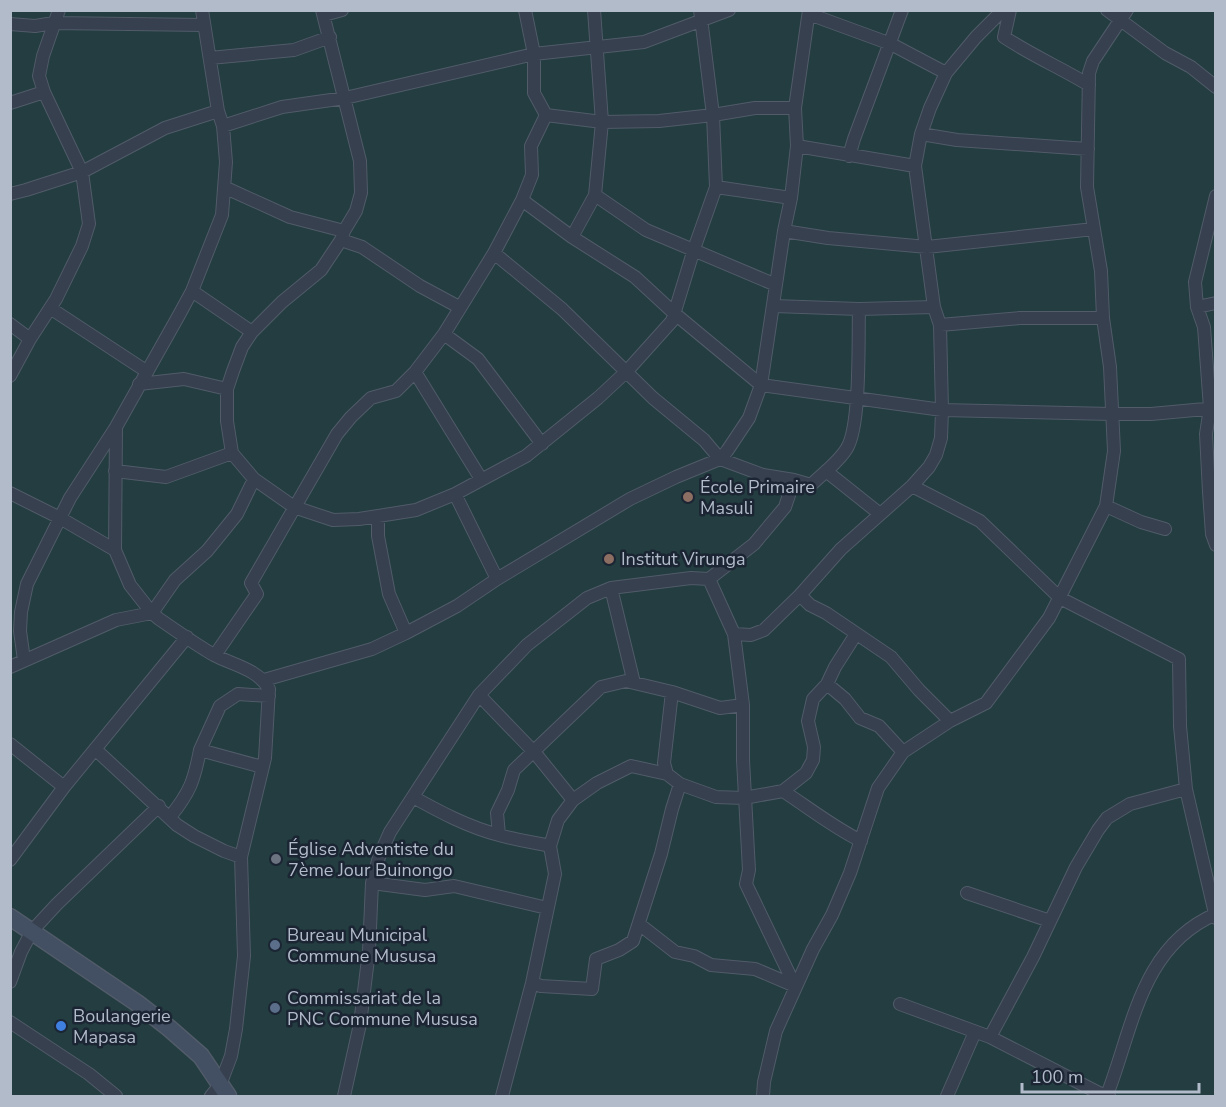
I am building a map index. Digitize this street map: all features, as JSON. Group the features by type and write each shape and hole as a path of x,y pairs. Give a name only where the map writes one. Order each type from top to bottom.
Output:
{"street":[{"path":"10,376 50,308 82,246 89,224 82,172 44,92 39,76 43,56 59,10"},
{"path":"24,660 20,631 21,612 27,584 70,498 116,427 192,291 222,215 226,188 223,126 218,111 202,10"},
{"path":"342,10 323,13 360,161 361,193 356,211 321,270 282,302 252,332 242,347 227,389 227,421 232,453 254,479 294,507 333,520 416,510 455,494 526,456 598,398 627,371 672,321 716,188 713,115 702,15"},
{"path":"525,10 534,54 534,93 546,115"},
{"path":"572,237 595,195 602,122 594,10"},
{"path":"223,126 282,106 345,98 534,54 644,42 702,15 729,10"},
{"path":"849,156 902,10"},
{"path":"734,634 751,635 764,630 800,595 841,549 912,486 929,467 936,454 941,438 942,410 940,325 934,307 915,166 921,134 946,73 984,28 1003,10"},
{"path":"1004,37 1010,10"},
{"path":"1107,10 1124,15 1165,53 1191,67 1215,87"},
{"path":"264,680 372,649 406,633 457,606 497,579 630,499 720,459 749,418 761,385 791,198 797,146 795,108 809,13 891,44 946,73"},
{"path":"763,1096 776,1031 795,986 832,915 861,841 878,788 903,752 950,721 986,704 1049,618 1106,506 1114,450 1110,367 1103,318 1101,272 1087,187 1089,73 1093,61 1124,15"},
{"path":"10,24 204,26"},
{"path":"984,28 1089,85"},
{"path":"210,58 294,50 330,37"},
{"path":"10,103 44,92"},
{"path":"546,115 602,122 659,121 755,108 795,108"},
{"path":"10,194 82,172 165,128 218,111"},
{"path":"215,655 256,594 251,583 337,434 371,398 396,391 415,372 444,334 494,253 522,200 532,175 531,146 546,115"},
{"path":"921,134 957,141 1088,149"},
{"path":"797,146 915,166"},
{"path":"226,188 290,217 343,236 459,307"},
{"path":"716,188 791,198"},
{"path":"595,195 646,230 776,285"},
{"path":"1215,196 1211,235 1195,282 1197,307 1204,327 1213,408 1206,434 1212,491 1212,534 1215,545"},
{"path":"522,200 572,237 635,277 674,313 761,385 942,410 1151,414 1213,408"},
{"path":"784,231 828,238 927,247 1094,229"},
{"path":"494,253 562,309 653,398 704,440 720,459 763,475 811,485 847,448 853,433 858,309"},
{"path":"192,291 252,332"},
{"path":"1197,307 1215,303"},
{"path":"774,306 858,309 934,307"},
{"path":"50,308 147,371"},
{"path":"940,325 1020,318 1103,318"},
{"path":"10,324 30,339"},
{"path":"444,334 478,359 542,444"},
{"path":"415,372 482,479"},
{"path":"139,384 183,379 227,389"},
{"path":"116,427 115,550 130,585 152,613 215,655 241,666 264,680 269,689 262,767 241,857 244,957 242,990 231,1056 220,1093"},
{"path":"115,471 166,477 232,453"},
{"path":"826,471 880,514"},
{"path":"10,667 116,620 152,613 176,579 207,551 237,514 254,479"},
{"path":"344,1096 360,1024 369,951 372,884 379,857 390,832 479,695 527,645 587,598 611,588 691,578 709,579 754,544 785,507 794,480"},
{"path":"900,1004 990,1037 1103,1095 1142,990 1153,970 1190,928 1215,915 1186,789 1180,726 1179,658 1060,598 980,521 912,486"},
{"path":"10,493 60,518 115,550"},
{"path":"455,494 497,579"},
{"path":"1106,506 1141,522 1165,529"},
{"path":"378,516 378,536 389,594 406,633"},
{"path":"709,579 734,634 743,705 744,798 749,870 746,884 795,986"},
{"path":"611,588 634,683"},
{"path":"800,595 810,605 826,613 891,657 950,721"},
{"path":"502,1096 532,983 555,874 550,846 558,820 573,800 597,783 631,766 667,774 680,784 716,797 744,798 772,795 783,791 806,773 813,760 814,747 808,721 813,699 827,684 856,634"},
{"path":"10,860 64,788 187,637"},
{"path":"500,835 497,813 514,770 535,753 550,735 601,687 626,681 672,692 720,708 743,705"},
{"path":"827,684 845,699 860,718 879,726 903,752"},
{"path":"667,774 664,763 672,692"},
{"path":"170,817 186,797 194,780 200,750 220,706 238,694 269,696"},
{"path":"479,695 535,753 573,800"},
{"path":"10,744 64,788"},
{"path":"95,749 194,836 224,852 241,857"},
{"path":"200,750 262,767"},
{"path":"532,983 542,986 592,989 596,958 619,950 633,940 661,854 680,784"},
{"path":"990,1037 1076,867 1107,818 1130,804 1186,789"},
{"path":"783,791 841,831 861,841"},
{"path":"412,797 445,815 500,835 550,846"},
{"path":"10,981 21,952 32,932 57,904 159,806"},
{"path":"372,884 425,890 454,886 547,908"},
{"path":"967,893 1050,921"},
{"path":"10,917 170,1028 201,1056 220,1093"},
{"path":"639,924 675,952 711,964 755,969 795,986"},
{"path":"10,1022 89,1074 116,1096"},
{"path":"947,1096 975,1032"}],"green space":[{"path":"11,11 1215,11 1215,1096 11,1096"}],"place":[{"name":"École Primaire Masuli","path":"688,497"},
{"name":"Institut Virunga","path":"609,559"},
{"name":"Église Adventiste du 7ème Jour Buinongo","path":"276,859"},
{"name":"Bureau Municipal Commune Mususa","path":"275,945"},
{"name":"Commissariat de la PNC Commune Mususa","path":"275,1008"},
{"name":"Boulangerie Mapasa","path":"61,1026"}]}
